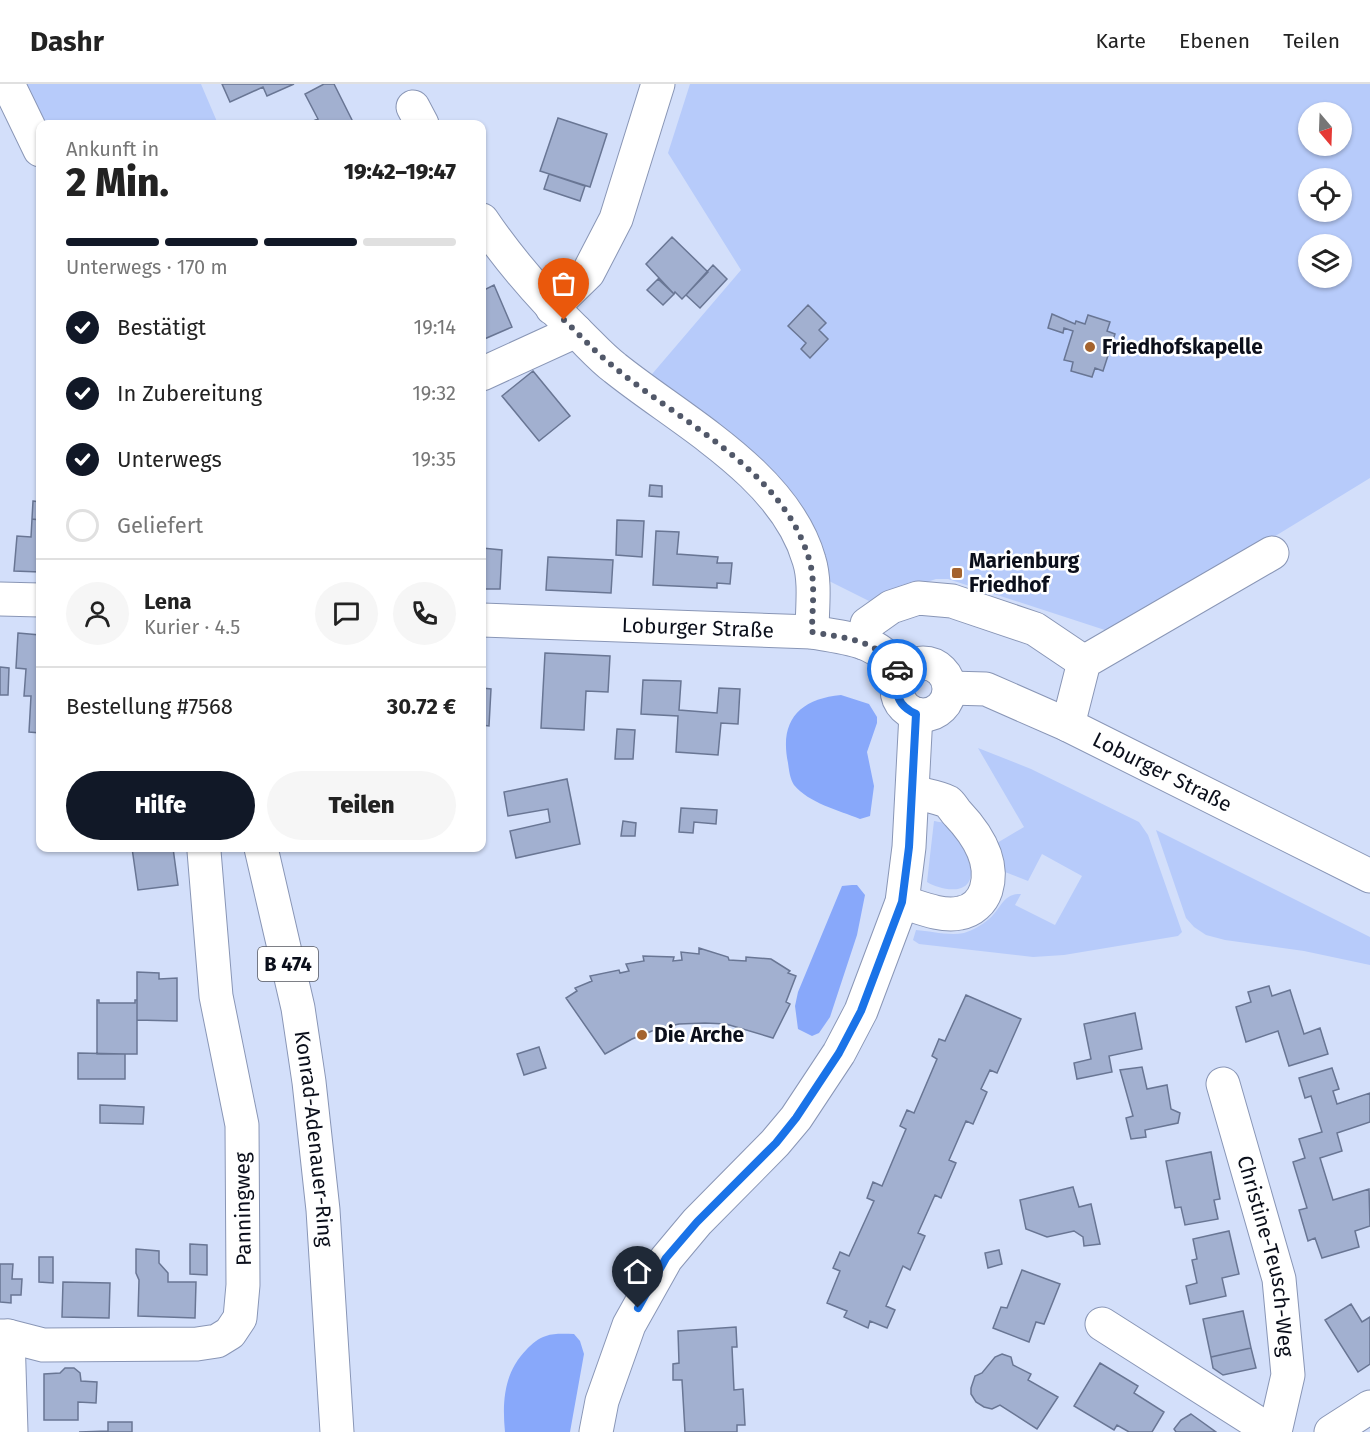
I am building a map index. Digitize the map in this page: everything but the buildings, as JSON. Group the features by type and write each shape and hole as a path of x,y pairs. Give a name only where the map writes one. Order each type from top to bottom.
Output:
{"street":[{"path":"8,84 36,142"},
{"path":"552,308 588,273 616,219 658,84"},
{"path":"486,226 504,253 552,308 613,367 736,459 778,500 795,526 810,561 812,632"},
{"path":"486,373 576,331"},
{"path":"1068,726 1084,662 1272,554"},
{"path":"864,643 867,624 891,607 918,598 952,601 1035,628 1084,662"},
{"path":"0,599 36,600"},
{"name":"Loburger Straße","path":"486,620 812,632 864,643 882,652 901,674"},
{"path":"930,663 944,672 950,688 949,696 940,710 932,714 916,714 903,706 896,690 901,674 914,664 930,663"},
{"name":"Loburger Straße","path":"950,688 986,689 1068,726 1370,876"},
{"path":"596,1432 602,1401 629,1325 666,1258 697,1222 776,1143 814,1093 861,1011 902,902 909,847 916,714"},
{"path":"902,902 948,915 961,913 973,908 983,898 989,876 980,844 970,826 948,802 913,792"},
{"name":"Panningweg","path":"4,1336 43,1345 197,1344 217,1341 230,1333 240,1318 243,1285 242,1125 216,996 204,852"},
{"name":"Konrad-Adenauer-Ring","path":"262,852 298,1008 309,1082 323,1210 337,1432"},
{"name":"Christine-Teusch-Weg","path":"1102,1324 1274,1432 1288,1375 1279,1279 1223,1084"},
{"path":"4,1336 5,1383 11,1432"},
{"path":"1331,1432 1370,1407"}],"shaded area":[{"path":"20,84 201,84 216,120 38,120"},
{"path":"690,84 1370,84 1370,478 1111,632 948,579 936,579 869,601 823,578 816,534 647,380 741,270 668,153"},
{"path":"978,748 1031,769 1139,822 1148,835 1182,932 1178,936 1064,955 1033,957 919,944 913,940 916,930 952,934 971,930 989,919 1006,899 1015,894 1021,894 1015,905 1055,925 1082,876 1042,854 1028,881 1005,872 1004,859 997,843 1024,827"},
{"path":"934,821 948,825 969,860 970,879 961,888 947,889 927,882"},
{"path":"1156,830 1370,937 1370,965 1304,951 1225,940 1206,935 1186,918"}],"water":[{"path":"841,695 869,704 877,717 867,752 874,786 870,816 860,819 808,797 794,785 789,769 787,735 796,714 814,701"},
{"path":"857,885 865,895 857,935 830,1017 819,1033 812,1036 798,1029 795,1006 798,992 842,886"},
{"path":"574,1334 580,1341 584,1354 570,1432 505,1432 506,1387 519,1358 533,1343 543,1337"}],"way so far":[{"path":"564,320 613,367 736,459 778,500 790,516 810,561 812,632 864,643 882,652 897,669"}],"place":[{"name":"Friedhofskapelle","path":"1090,347"},
{"name":"Marienburg Friedhof","path":"957,573"},
{"name":"Die Arche","path":"642,1035"}],"route":[{"path":"638,1308 666,1258 697,1222 776,1143 796,1118 839,1053 861,1011 902,902 909,847 916,714 903,706 898,698 897,682 901,674 897,669"}]}
